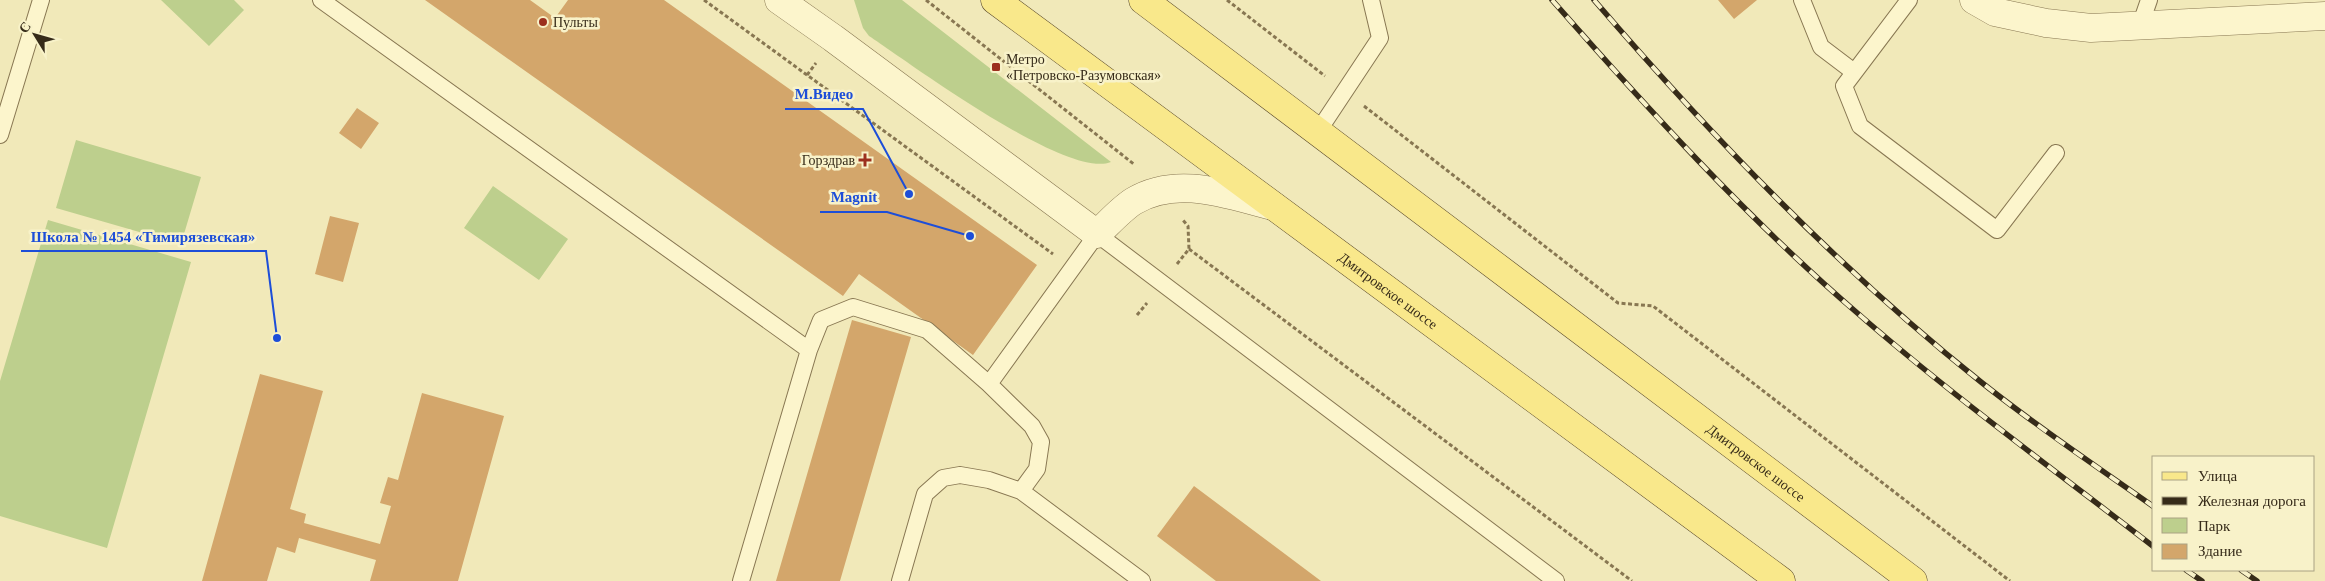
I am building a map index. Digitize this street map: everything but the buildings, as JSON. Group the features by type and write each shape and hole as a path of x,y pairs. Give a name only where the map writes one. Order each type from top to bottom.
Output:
{"main road":[{"name":"Дмитровское шоссе","path":"995,0 1781,581"},
{"name":"Дмитровское шоссе","path":"1143,0 1913,581"}],"street":[{"path":"778,0 833,38 1097,234 1133,202 1157,191 1199,187 1273,206"},
{"path":"1979,1 1996,12 2046,22 2091,28 2325,16"}],"lane":[{"path":"0,135 41,0"},
{"path":"321,0 809,350"},
{"path":"1317,133 1380,38 1371,0"},
{"path":"1802,0 1821,47 1854,72"},
{"path":"1910,0 1844,86 1860,126 1997,230 2056,153"},
{"path":"2140,26 2149,0"},
{"path":"989,384 1097,234 1556,581"},
{"path":"741,581 809,350 821,320 853,307 927,330 989,384 1032,426 1041,442 1036,469 1020,491"},
{"path":"900,581 925,494 943,478 960,475 989,480 1020,491 1142,581"}],"path":[{"path":"704,0 1073,268"},
{"path":"926,0 1134,163 1188,226 1189,249 1632,581"},
{"path":"1227,0 1618,303 1653,306 2010,581"},
{"path":"807,74 816,63"}],"green space":[{"path":"161,0 234,0 244,10 209,46"},
{"path":"854,0 902,0 1111,162 1090,163 1060,154 989,116 869,36 863,28"},
{"path":"76,140 201,177 181,244 56,208"},
{"path":"493,186 568,239 539,280 464,228"},
{"path":"48,220 191,262 107,548 0,516 0,381"}],"railway":[{"path":"1552,0 1698,161 1815,275 1928,372 2152,545"},
{"path":"1594,0 1684,102 1778,200 1877,294 1981,382 2066,446 2152,506"},
{"path":"2187,571 2202,581"},
{"path":"2242,571 2257,581"}],"place":[{"name":"Пульты","path":"543,22"},
{"name":"Метро «Петровско-Разумовская»","path":"996,67"},
{"name":"Горздрав","path":"865,160"},
{"name":"М.Видео","path":"909,194"},
{"name":"Magnit","path":"970,236"},
{"name":"Школа № 1454 «Тимирязевская»","path":"277,338"}]}
